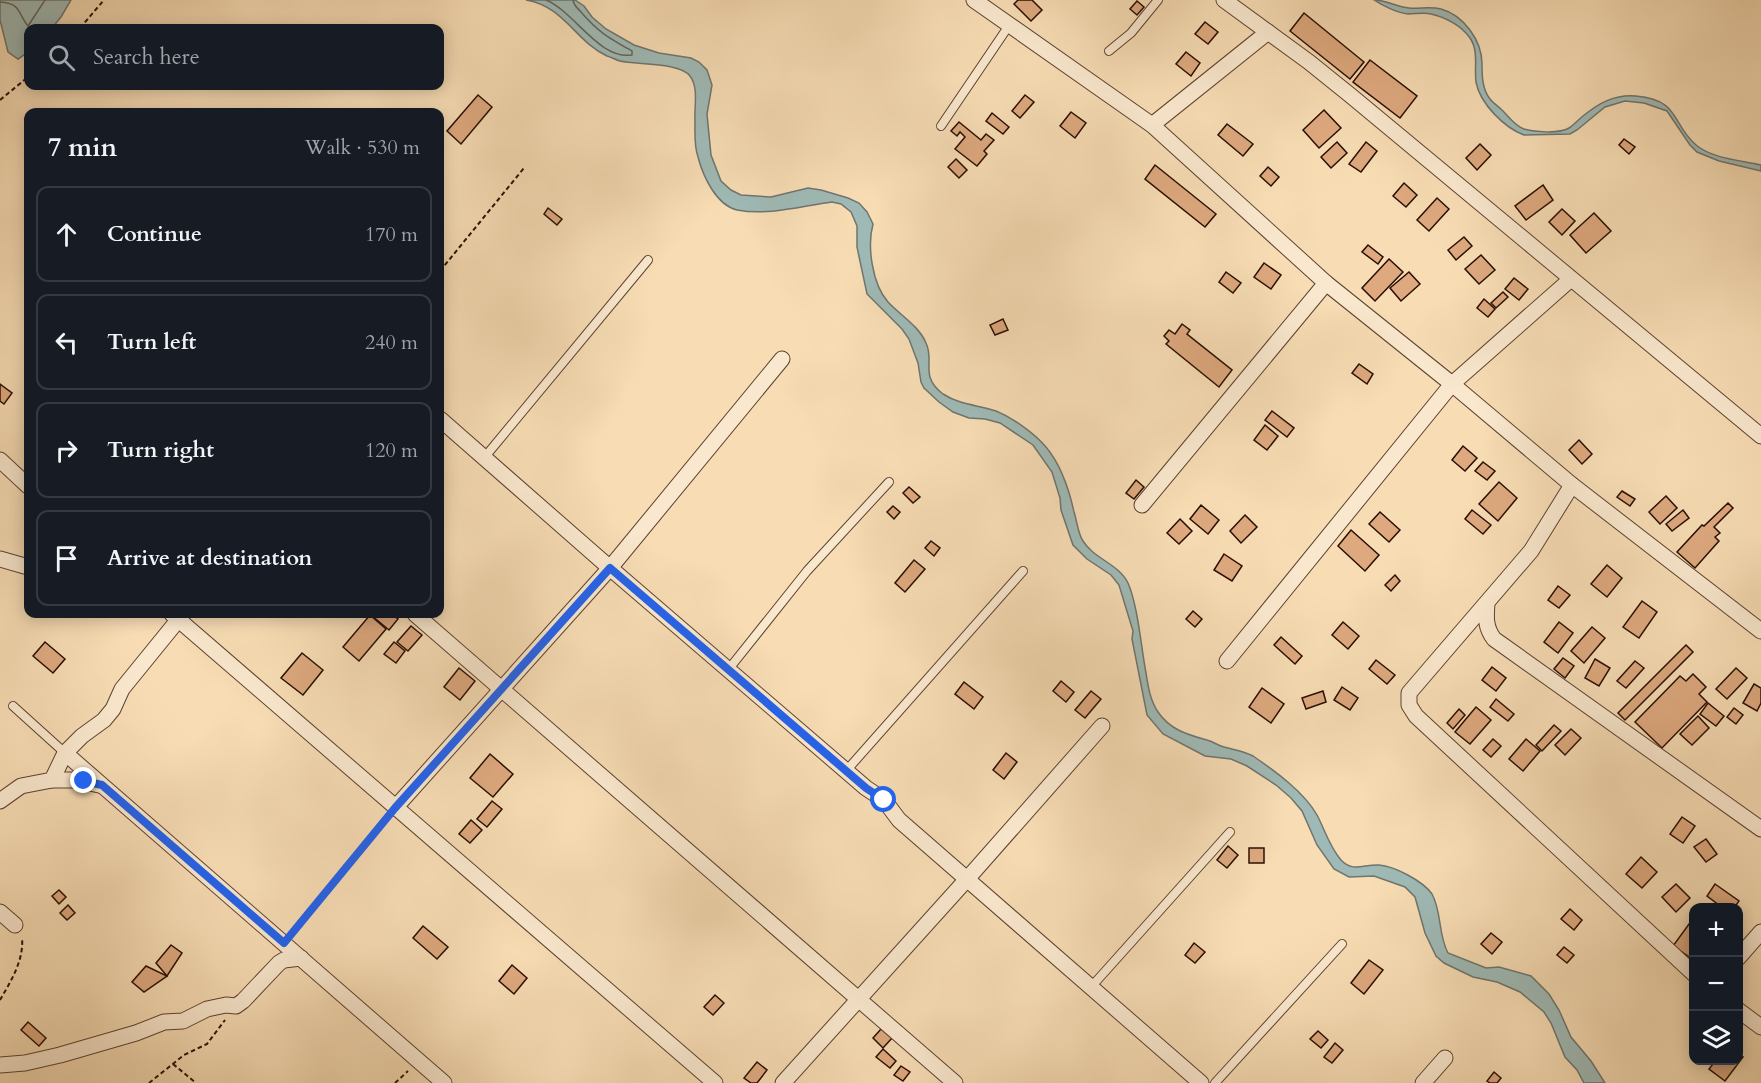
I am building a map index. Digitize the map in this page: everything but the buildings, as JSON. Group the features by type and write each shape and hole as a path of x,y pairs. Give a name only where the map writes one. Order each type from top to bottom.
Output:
{"street":[{"path":"974,0 1152,126 1326,283 1452,384 1572,485 1761,631"},
{"path":"1224,0 1350,95 1761,436"},
{"path":"1152,126 1268,32"},
{"path":"1227,661 1452,384 1571,279"},
{"path":"1142,505 1326,283"},
{"path":"395,808 610,568 782,359"},
{"path":"444,423 728,670 846,771 884,800 899,820 1201,1083"},
{"path":"0,460 24,482"},
{"path":"1572,485 1531,551 1409,693 1409,705 1416,716 1689,969"},
{"path":"0,559 24,566"},
{"path":"1487,603 1486,622 1488,631 1494,639 1761,829"},
{"path":"52,780 65,753 82,736 104,720 122,689 176,618"},
{"path":"181,618 395,808 715,1083"},
{"path":"420,618 955,1083"},
{"path":"783,1083 1102,726"},
{"path":"65,753 444,1083"},
{"path":"0,801 21,786 52,780 76,780 102,785"},
{"path":"0,912 15,925"},
{"path":"1739,957 1761,932"},
{"path":"0,1065 25,1063 60,1055 136,1033 164,1022 183,1020 207,1009 226,1005 236,1006 243,1002 279,963 284,960 301,958"},
{"path":"1739,1011 1761,1027"},
{"path":"1423,1083 1445,1058"}],"lane":[{"path":"1109,51 1131,33 1158,0"},
{"path":"941,126 1010,24"},
{"path":"484,458 648,260"},
{"path":"728,670 807,571 889,482"},
{"path":"846,771 1023,571"},
{"path":"13,706 65,753"},
{"path":"1092,986 1230,832"},
{"path":"1215,1083 1342,944"}],"path":[{"path":"83,24 104,0"},
{"path":"0,100 24,80"},
{"path":"444,266 525,168"},
{"path":"284,943 395,808"},
{"path":"0,1000 10,984 22,955 23,939 15,925"},
{"path":"149,1083 184,1055 207,1044 236,1006"},
{"path":"173,1064 196,1083"}],"water":[{"path":"0,0 71,0 55,24 24,24 24,55 18,59 8,52 0,20"},
{"path":"526,0 575,0 606,29 634,45 659,53 691,58 699,62 707,70 712,85 707,114 711,155 721,181 731,190 741,195 771,197 808,188 859,203 873,224 871,254 878,285 888,302 923,337 928,350 931,381 943,394 956,400 1003,414 1023,426 1041,442 1051,454 1064,478 1083,541 1093,552 1124,576 1137,615 1150,693 1155,707 1163,718 1175,728 1188,734 1222,747 1250,754 1279,775 1311,806 1333,849 1345,864 1354,867 1385,866 1408,875 1422,884 1432,894 1435,901 1448,953 1486,968 1499,967 1531,976 1549,994 1571,1037 1591,1061 1605,1083 1584,1083 1577,1070 1565,1057 1544,1012 1520,992 1497,982 1473,977 1444,963 1436,956 1425,933 1415,897 1405,887 1374,876 1349,877 1334,869 1317,845 1302,811 1276,785 1247,766 1231,759 1205,756 1163,734 1147,715 1132,639 1133,631 1119,585 1111,575 1087,559 1073,545 1061,510 1052,472 1033,445 1000,423 969,418 953,412 924,388 909,339 867,294 857,247 857,226 851,212 841,204 832,202 761,212 749,212 730,207 712,189 700,165 695,144 695,92 690,76 677,68 620,61 607,56 596,50 550,9"},
{"path":"1374,0 1404,7 1441,9 1464,23 1479,46 1483,82 1487,95 1521,128 1540,132 1565,130 1589,111 1608,100 1621,96 1650,98 1661,102 1668,108 1688,137 1703,150 1718,156 1761,165 1761,171 1719,161 1697,152 1667,111 1644,103 1625,101 1605,107 1570,134 1524,135 1517,132 1494,114 1478,90 1473,43 1462,30 1436,15 1408,14 1391,9"}],"route":[{"path":"84,781 102,785 284,943 395,808 610,568 866,788 884,800"}]}
